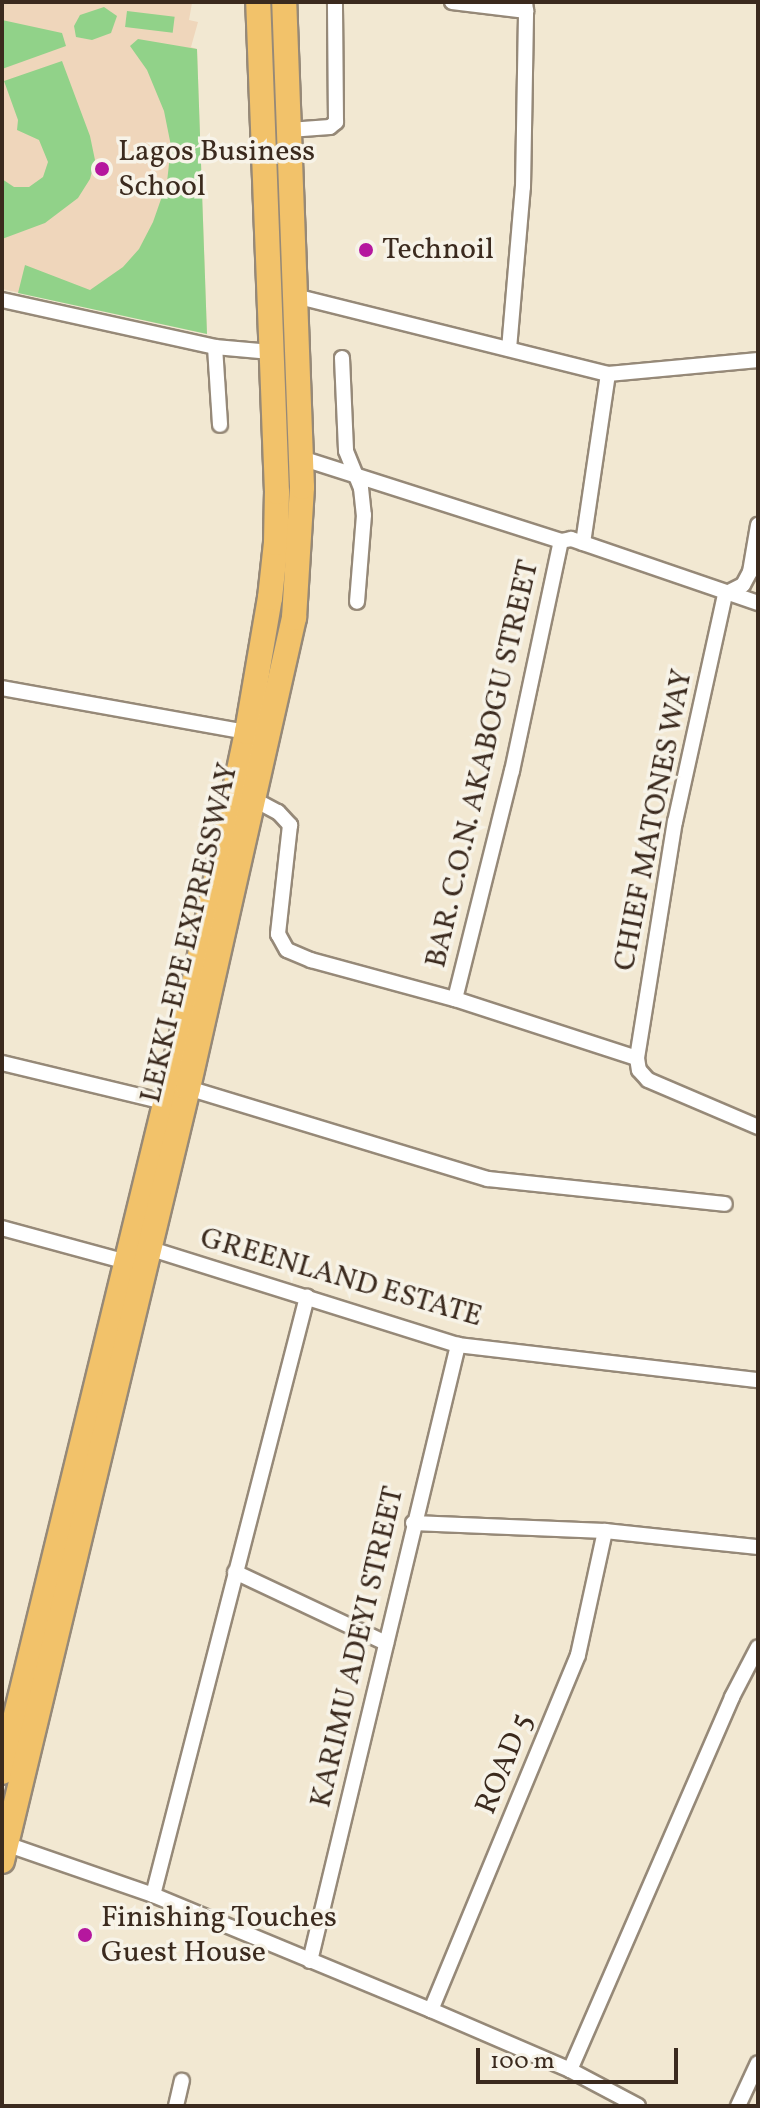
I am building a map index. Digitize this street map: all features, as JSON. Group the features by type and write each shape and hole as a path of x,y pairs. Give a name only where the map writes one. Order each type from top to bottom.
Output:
{"highway":[{"name":"LEKKI-EPE EXPRESSWAY","path":"4,1853 92,1444 127,1262 247,732 276,543 258,2"},
{"name":"LEKKI-EPE EXPRESSWAY","path":"2,1772 148,1248 255,800 294,618 301,530 301,458 284,2"}],"street":[{"path":"289,130 330,127 336,122 335,2"},
{"path":"452,2 526,6 523,187 509,349"},
{"path":"295,296 608,374 758,360"},
{"path":"2,300 215,347 271,352"},
{"path":"215,347 220,425"},
{"path":"342,358 346,451 357,477 364,515 357,602"},
{"path":"583,543 608,374"},
{"path":"301,458 561,541 571,539 758,603"},
{"path":"725,594 743,585 750,572 758,525"},
{"name":"BAR. C.O.N. AKABOGU STREET","path":"561,541 512,771 455,999 637,1058"},
{"name":"CHIEF MATONES WAY","path":"637,1058 675,822 725,594"},
{"path":"2,688 247,732"},
{"path":"255,800 278,812 290,825 278,934 287,950 311,960 455,999"},
{"path":"637,1058 639,1070 648,1080 758,1127"},
{"path":"2,1063 165,1102"},
{"path":"188,1088 488,1179 725,1204"},
{"path":"2,1228 127,1262"},
{"name":"GREENLAND ESTATE","path":"148,1248 458,1345 758,1380"},
{"path":"153,1895 307,1297"},
{"name":"KARIMU ADEYI STREET","path":"310,1961 458,1345"},
{"path":"413,1523 605,1531 758,1547"},
{"name":"ROAD 5","path":"431,2010 578,1655 605,1531"},
{"path":"235,1572 386,1643"},
{"path":"570,2070 732,1697 758,1647"},
{"path":"4,1853 153,1895 570,2070 638,2106"},
{"path":"738,2106 758,2063"},
{"path":"176,2106 182,2081"}],"shaded area":[{"name":"Lagos Business School","path":"2,2 192,3 189,20 198,22 191,47 197,49 207,334 2,289"}],"green space":[{"path":"104,7 117,16 111,33 92,40 76,37 74,26 80,15"},
{"path":"127,11 175,17 173,33 125,27"},
{"path":"2,20 62,33 66,46 2,69"},
{"path":"138,39 197,49 207,334 18,293 25,265 90,290 123,267 139,249 153,222 167,182 171,146 164,111 147,70 130,46"},
{"path":"62,61 90,136 95,160 90,179 78,198 45,223 2,239 2,179 14,187 29,187 43,177 48,162 39,140 17,130 18,120 4,81"}],"place":[{"name":"Lagos Business School","path":"102,169"},
{"name":"Technoil","path":"366,250"},
{"name":"Finishing Touches Guest House","path":"85,1935"}]}
